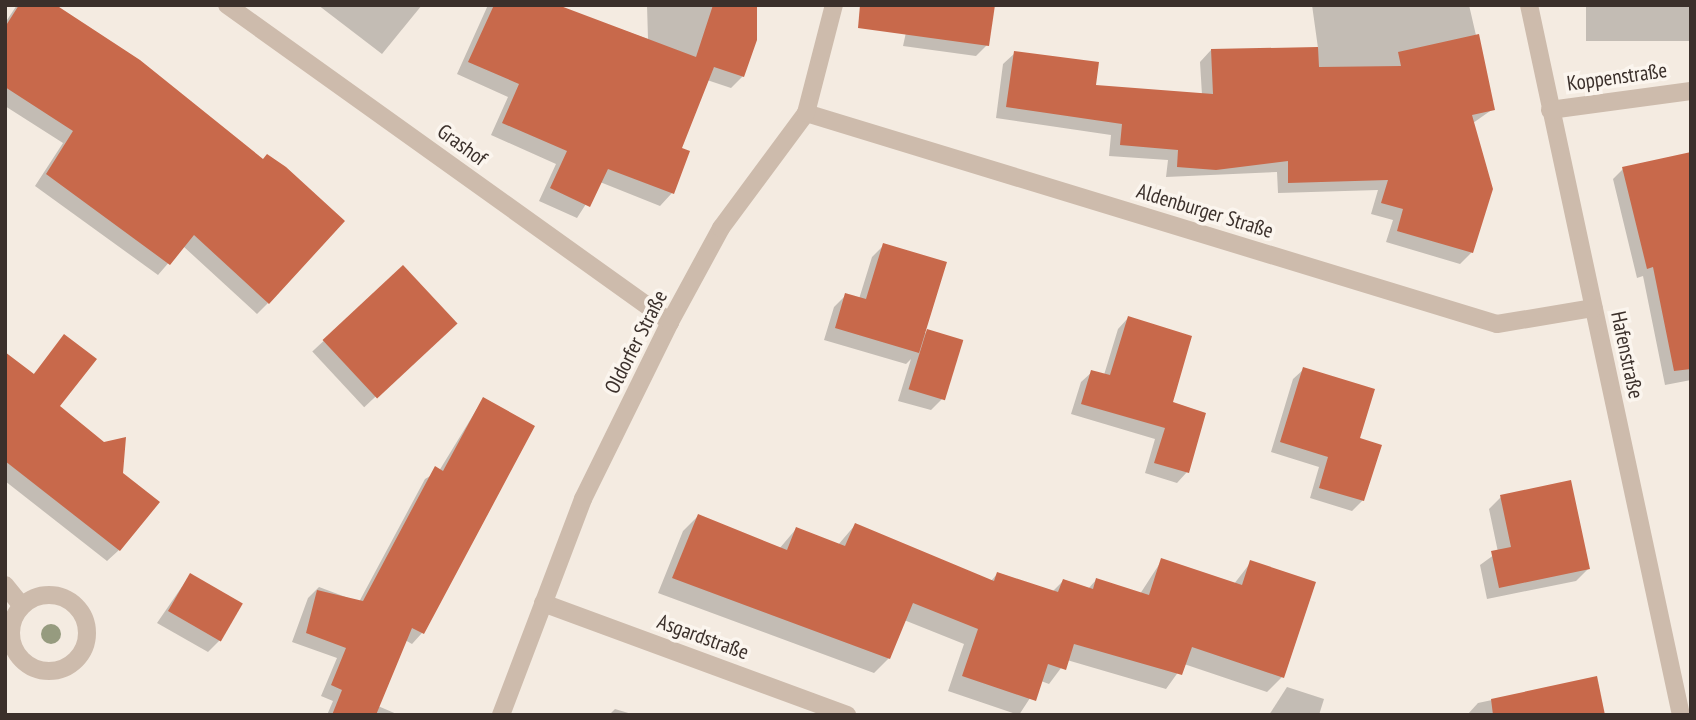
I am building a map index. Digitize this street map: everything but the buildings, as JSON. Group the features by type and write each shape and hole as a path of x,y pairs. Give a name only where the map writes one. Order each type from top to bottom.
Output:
{"street":[{"name":"Grashof","path":"227,5 670,322"},
{"name":"Oldorfer Straße","path":"501,715 583,499 670,322 721,228 806,113 834,5"},
{"name":"Hafenstraße","path":"1529,5 1681,715"},
{"name":"Koppenstraße","path":"1550,110 1691,91"},
{"name":"Aldenburger Straße","path":"806,113 1497,324 1594,308"},
{"path":"5,585 22,606"},
{"path":"48,594 75,604 88,628 87,642 71,665 44,671 19,658 10,631 22,606 48,594"},
{"name":"Asgardstraße","path":"543,603 847,715"}]}
